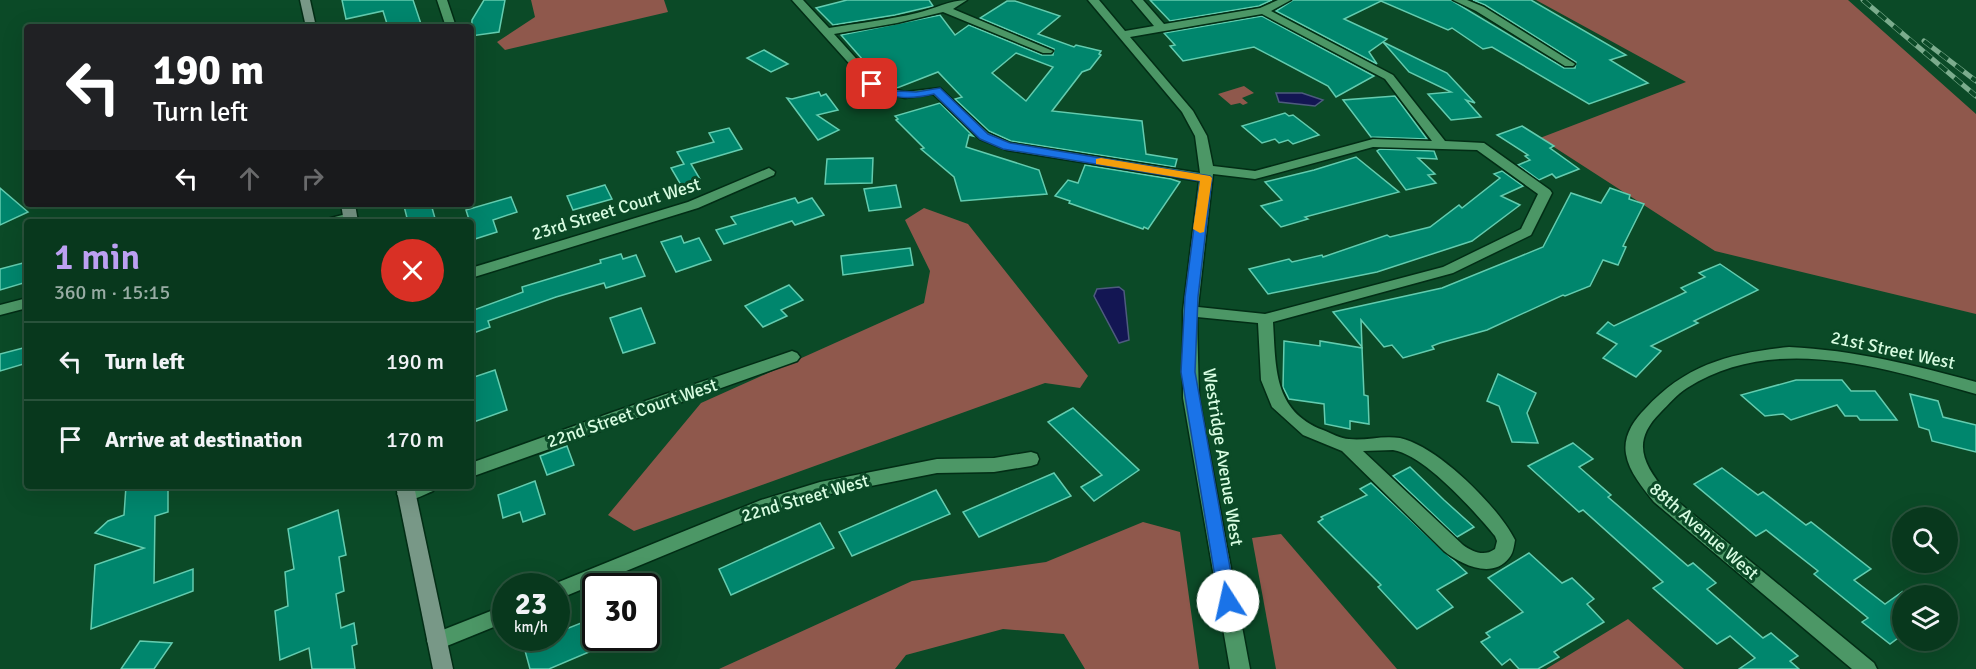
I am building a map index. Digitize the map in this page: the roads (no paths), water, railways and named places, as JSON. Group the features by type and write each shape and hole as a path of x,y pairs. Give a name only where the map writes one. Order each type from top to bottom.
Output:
{"street":[{"path":"305,0 310,24"},
{"path":"442,0 450,24"},
{"path":"797,0 877,88 905,95 936,90 993,142 1007,146 1207,174 1255,175 1373,143 1480,146 1545,193 1526,232 1448,270 1265,319 1190,311"},
{"path":"826,32 944,9 962,0"},
{"name":"Westridge Avenue West","path":"1094,0 1187,111 1201,136 1207,174 1187,346 1191,398 1240,669"},
{"path":"1137,0 1161,28"},
{"path":"1123,35 1263,11 1286,0"},
{"path":"1458,0 1480,9 1569,64"},
{"path":"944,9 1047,51"},
{"path":"1263,11 1389,76 1442,145"},
{"name":"23rd Street Court West","path":"474,272 693,205 769,172"},
{"path":"0,310 24,304"},
{"path":"1265,319 1269,380 1278,403 1292,418 1310,431 1348,446 1457,552 1466,558 1482,562 1491,561 1503,553 1506,547 1503,532 1421,453 1396,444 1348,446"},
{"name":"21st Street West","path":"1698,375 1724,363 1756,356 1789,353 1824,354 1902,368 1976,388"},
{"name":"22nd Street Court West","path":"474,469 792,357"},
{"name":"88th Avenue West","path":"1698,375 1681,383 1642,421 1635,433 1633,449 1646,482 1660,497 1867,669"},
{"name":"22nd Street West","path":"570,586 767,505 820,489 937,466 994,465 1031,459"},
{"path":"405,490 443,669"},
{"path":"437,641 492,619"}],"railway":[{"path":"1863,0 1976,96"},
{"path":"1924,41 1976,81"}]}
